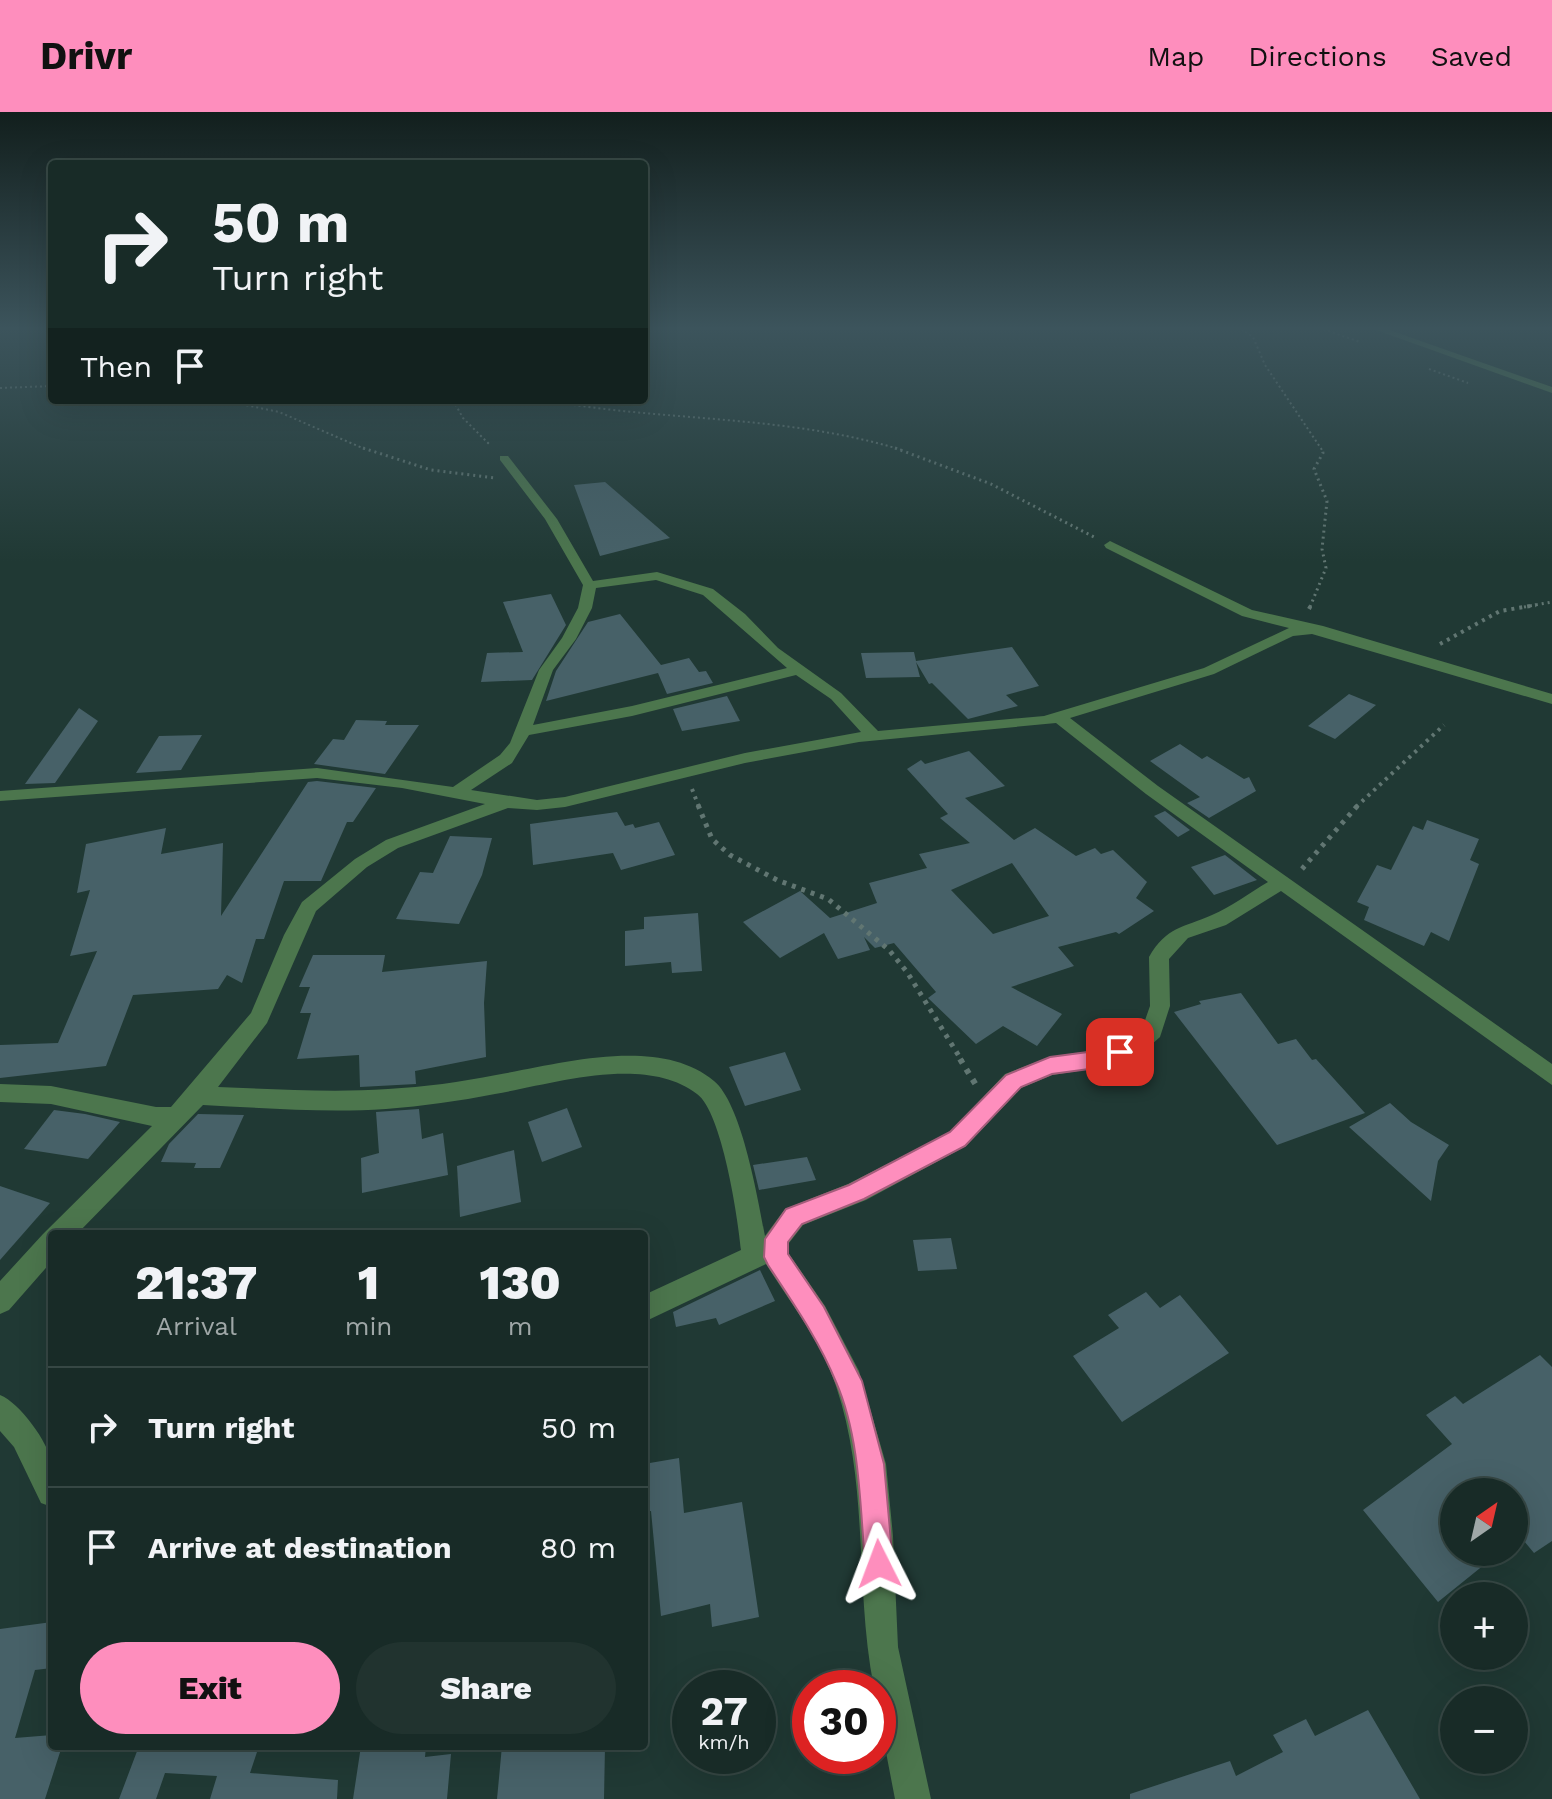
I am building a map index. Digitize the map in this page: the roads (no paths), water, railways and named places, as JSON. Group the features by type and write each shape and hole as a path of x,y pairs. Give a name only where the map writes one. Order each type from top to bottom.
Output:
{"street":[{"path":"504,458 523,479 566,543 580,574 590,585"},
{"path":"1110,545 1247,613 1311,628 1552,699"},
{"path":"590,585 657,576 708,592 797,670 836,696 874,736"},
{"path":"457,792 506,759 518,744 546,670 569,639 585,608 590,585"},
{"path":"0,796 317,773 457,792 506,802 537,805 565,802 745,758 874,736 1001,726 1059,717 1209,671 1290,632 1311,628"},
{"path":"522,732 632,711 797,670"},
{"path":"1059,717 1152,790 1552,1076"},
{"path":"64,1230 178,1117 260,1017 309,907 361,863 392,844 506,802"},
{"path":"648,1307 766,1252 794,1217 857,1192 958,1139 1013,1081 1050,1066 1104,1058 1135,1046 1152,1031 1160,1006 1159,957 1181,933 1219,920 1285,885"},
{"path":"198,1095 267,1099 386,1099 606,1067 659,1067 709,1090 721,1113 752,1218 766,1252 776,1257 816,1315 849,1381 871,1464 878,1536 882,1647 913,1799"},
{"path":"0,1093 51,1095 156,1117 178,1117"},
{"path":"0,1301 48,1247"},
{"path":"0,1409 24,1437 48,1484"}]}
